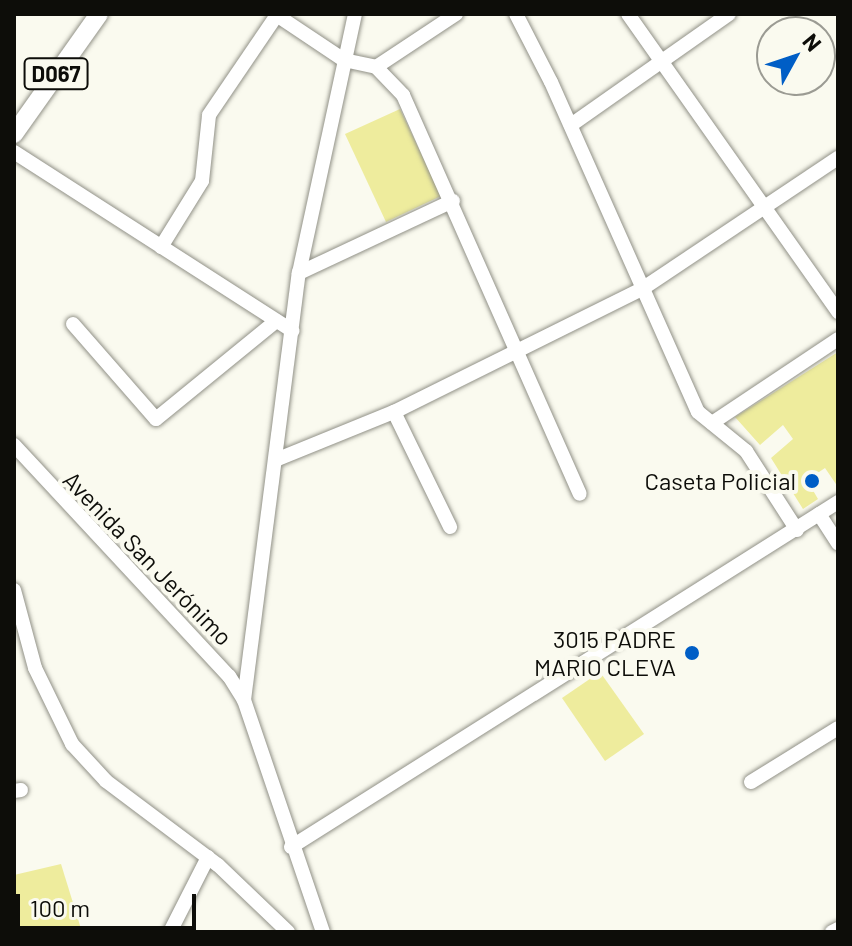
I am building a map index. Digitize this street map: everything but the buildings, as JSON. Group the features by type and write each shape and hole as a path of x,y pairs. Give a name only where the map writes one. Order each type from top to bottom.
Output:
{"main road":[{"name":"D067","path":"14,134 99,14"}],"street":[{"path":"244,700 278,459 299,273 355,14"},
{"path":"376,67 456,14"},
{"path":"516,14 571,125 694,403 712,423 746,451 797,530"},
{"path":"628,14 838,312"},
{"path":"571,125 729,14"},
{"path":"161,247 202,181 209,115 276,15 344,60 376,67 403,95 453,201 580,494"},
{"path":"14,152 293,331"},
{"path":"278,459 394,412 517,354 642,289 838,158"},
{"path":"299,273 453,201"},
{"path":"73,324 156,419 276,321"},
{"path":"712,423 838,339"},
{"path":"394,412 450,527"},
{"name":"Avenida San Jerónimo","path":"14,445 92,534 208,648 244,700 291,847 323,932"},
{"path":"291,847 838,502"},
{"path":"819,514 838,543"},
{"path":"14,590 35,668 72,744 106,781 208,857 288,932"},
{"path":"751,782 838,728"},
{"path":"170,932 208,857"},
{"path":"832,932 838,929"}],"shaded area":[{"path":"400,109 441,196 386,222 345,134"},
{"path":"838,352 838,487 825,468 807,480 818,499 803,509 771,458 793,439 783,425 760,445 735,417"},
{"path":"600,672 644,734 605,761 562,698"},
{"path":"61,864 82,932 14,932 14,875"}],"place":[{"name":"Caseta Policial","path":"812,481"},
{"name":"3015 PADRE MARIO CLEVA","path":"692,653"}]}
